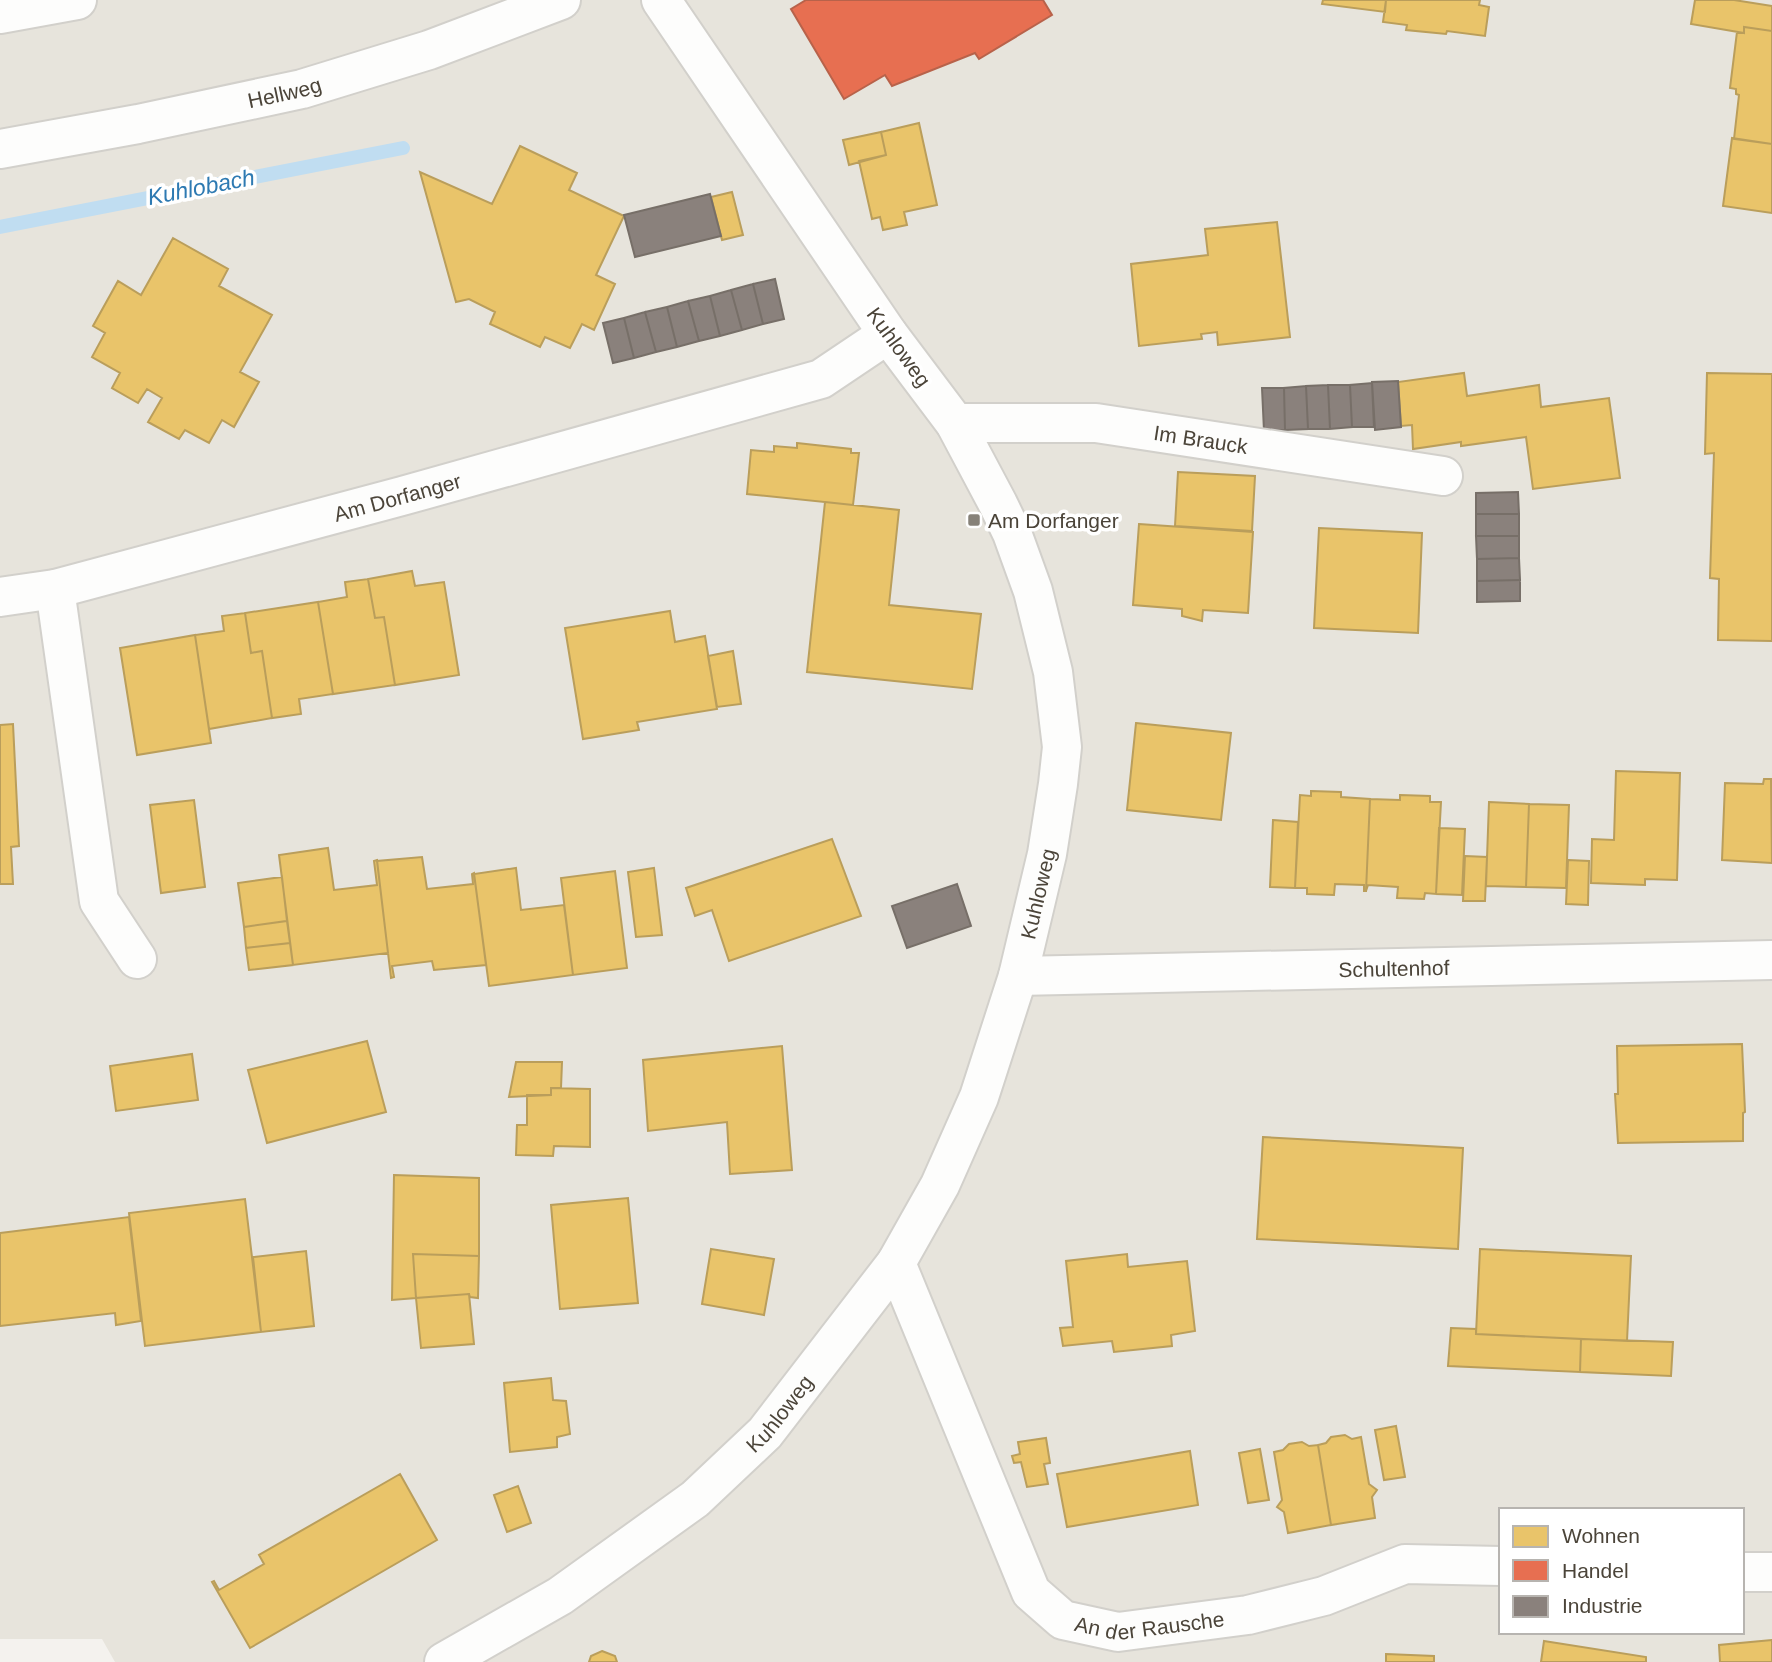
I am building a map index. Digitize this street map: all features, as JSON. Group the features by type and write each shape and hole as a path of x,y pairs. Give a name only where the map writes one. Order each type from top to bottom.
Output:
{"street":[{"path":"0,15 77,0"},
{"name":"Hellweg","path":"0,149 138,124 302,89 429,50 561,0"},
{"name":"Kuhloweg","path":"444,1662 486,1652 695,1499 765,1433 896,1263 940,1185 979,1097 1018,976 1047,854 1062,747 1053,672 1032,591 1012,533 955,423 888,334 661,0"},
{"name":"Am Dorfanger","path":"0,597 55,589 821,379 888,334"},
{"name":"Im Brauck","path":"955,423 1096,423 1443,476"},
{"path":"55,589 99,901 136,959"},
{"name":"Schultenhof","path":"1018,976 1772,960"},
{"name":"An der Rausche","path":"896,1263 1031,1592 1063,1620 1118,1632 1248,1615 1324,1596 1405,1564 1499,1566"},
{"path":"1744,1572 1772,1572"}],"shaded area":[{"path":"0,0 1772,0 1772,1662 115,1662 102,1639 0,1639"}],"building: Wohnen":[{"path":"1323,0 1386,0 1385,12 1322,4"},
{"path":"1386,0 1480,0 1479,5 1489,7 1485,36 1447,31 1446,34 1406,30 1407,25 1383,22"},
{"path":"1695,0 1734,0 1772,6 1772,31 1744,27 1744,33 1691,24"},
{"path":"1744,27 1772,31 1772,144 1734,139 1739,95 1736,94 1736,89 1730,88 1737,32 1744,33"},
{"path":"919,123 937,205 904,212 907,225 883,230 880,217 872,219 859,161 886,155 881,132"},
{"path":"881,132 886,155 849,165 843,140"},
{"path":"1732,138 1772,144 1772,213 1723,206"},
{"path":"520,146 577,173 569,190 624,216 596,275 615,284 594,330 582,324 570,348 545,337 540,347 490,324 495,312 469,299 456,302 420,172 492,204"},
{"path":"732,192 743,235 722,240 711,197"},
{"path":"1277,222 1290,337 1218,345 1217,332 1201,334 1202,339 1139,346 1131,264 1208,255 1205,229"},
{"path":"173,238 228,269 219,286 272,315 240,372 259,382 234,427 222,420 209,443 185,430 179,439 148,422 162,398 147,389 138,403 112,388 120,373 92,357 105,333 93,326 118,281 141,295"},
{"path":"1464,373 1467,396 1539,385 1541,407 1609,398 1620,478 1533,489 1526,437 1413,449 1412,425 1401,426 1398,382"},
{"path":"1707,373 1772,374 1772,641 1718,640 1719,579 1710,578 1714,453 1705,454"},
{"path":"797,443 851,449 851,453 859,453 853,505 747,494 751,450 774,452 774,446 797,448"},
{"path":"1178,472 1255,476 1252,531 1175,526"},
{"path":"825,502 899,510 889,605 981,614 972,689 807,672"},
{"path":"1139,524 1253,532 1248,613 1203,610 1202,621 1182,616 1182,609 1133,605"},
{"path":"1319,528 1422,533 1418,633 1314,628"},
{"path":"412,571 415,586 444,582 459,675 395,685 384,617 375,618 368,579"},
{"path":"368,579 375,618 384,617 395,685 333,694 318,602 347,597 345,582"},
{"path":"318,602 333,694 299,699 301,714 272,718 262,651 251,653 245,613"},
{"path":"670,611 675,642 705,636 717,709 637,722 639,730 583,739 565,628"},
{"path":"245,613 251,653 262,651 272,718 209,729 195,635 224,631 222,616"},
{"path":"195,635 211,743 137,755 120,648"},
{"path":"733,651 741,704 717,707 708,656"},
{"path":"1136,723 1231,733 1221,820 1127,810"},
{"path":"13,724 19,846 11,847 13,884 0,884 0,725"},
{"path":"1616,771 1680,773 1677,880 1645,879 1645,885 1591,883 1592,839 1614,840"},
{"path":"1764,779 1771,779 1772,863 1722,860 1725,783 1763,784"},
{"path":"1311,791 1341,792 1341,797 1370,799 1366,891 1364,885 1335,884 1334,895 1307,894 1307,888 1295,888 1300,795 1311,796"},
{"path":"1400,795 1430,796 1430,802 1441,802 1436,894 1425,893 1424,899 1397,898 1398,887 1368,885 1366,891 1370,799 1400,800"},
{"path":"194,800 205,887 161,893 150,805"},
{"path":"1489,802 1529,804 1526,887 1486,886"},
{"path":"1529,804 1569,805 1566,888 1526,887"},
{"path":"1273,820 1298,822 1295,888 1270,887"},
{"path":"1439,828 1465,829 1462,895 1436,894"},
{"path":"832,839 861,916 729,961 712,910 695,916 686,888"},
{"path":"328,848 334,890 377,885 374,861 377,860 388,953 293,965 279,855"},
{"path":"1465,856 1487,857 1485,901 1463,901"},
{"path":"422,857 427,889 473,884 474,873 486,965 434,970 432,961 392,966 394,977 391,978 377,861"},
{"path":"1568,860 1589,861 1588,905 1566,904"},
{"path":"516,868 521,910 564,905 573,975 489,986 474,874"},
{"path":"654,868 662,935 636,937 628,872"},
{"path":"615,871 627,968 573,975 561,878"},
{"path":"282,877 287,921 244,927 238,883"},
{"path":"287,921 290,943 246,948 244,927"},
{"path":"290,943 293,965 249,970 246,948"},
{"path":"367,1041 386,1112 267,1143 248,1070"},
{"path":"1742,1044 1745,1112 1743,1141 1618,1143 1615,1094 1618,1094 1617,1046"},
{"path":"782,1046 792,1170 730,1174 727,1122 648,1131 643,1060"},
{"path":"192,1054 198,1100 116,1111 110,1066"},
{"path":"516,1062 562,1062 561,1088 551,1088 551,1095 509,1097"},
{"path":"551,1088 590,1089 590,1147 554,1146 553,1156 516,1155 517,1125 527,1125 527,1095 551,1095"},
{"path":"1263,1137 1463,1148 1458,1249 1257,1239"},
{"path":"394,1175 479,1178 479,1256 413,1254 416,1298 392,1300"},
{"path":"628,1198 638,1303 560,1309 551,1205"},
{"path":"245,1199 261,1332 145,1346 129,1213"},
{"path":"129,1217 141,1321 116,1325 115,1313 0,1326 0,1233"},
{"path":"711,1249 774,1259 764,1315 702,1304"},
{"path":"1480,1249 1631,1256 1627,1341 1476,1334"},
{"path":"306,1251 314,1326 261,1332 253,1257"},
{"path":"413,1254 479,1256 478,1298 470,1297 469,1294 416,1298"},
{"path":"1127,1254 1128,1267 1187,1261 1195,1331 1171,1335 1172,1346 1114,1352 1112,1341 1063,1346 1060,1328 1073,1327 1066,1261"},
{"path":"469,1294 474,1344 421,1348 416,1298"},
{"path":"1451,1328 1476,1329 1476,1334 1581,1339 1580,1372 1448,1366"},
{"path":"1581,1339 1673,1342 1671,1376 1580,1372"},
{"path":"551,1378 553,1400 566,1401 570,1434 557,1437 557,1447 510,1452 504,1383"},
{"path":"1396,1426 1405,1477 1384,1480 1375,1430"},
{"path":"1345,1435 1352,1439 1361,1437 1369,1484 1377,1490 1372,1497 1375,1518 1331,1525 1318,1445 1326,1443 1331,1437"},
{"path":"1046,1438 1050,1463 1044,1464 1048,1484 1027,1487 1021,1462 1014,1463 1012,1456 1020,1454 1018,1442"},
{"path":"1302,1442 1309,1446 1318,1445 1331,1525 1288,1533 1284,1512 1277,1507 1282,1500 1274,1452 1283,1450 1289,1444"},
{"path":"1260,1449 1269,1500 1248,1503 1239,1453"},
{"path":"1190,1451 1198,1505 1067,1527 1057,1474"},
{"path":"400,1474 437,1540 250,1648 212,1582 214,1581 219,1590 264,1564 259,1555"},
{"path":"518,1486 531,1523 507,1532 494,1495"},
{"path":"1772,1640 1772,1662 1720,1662 1719,1645"},
{"path":"1544,1641 1646,1657 1646,1662 1541,1662"},
{"path":"602,1651 615,1656 617,1662 589,1662 591,1656"},
{"path":"1386,1654 1434,1656 1434,1662 1386,1662"}],"building: Handel":[{"path":"806,0 1043,0 1052,15 979,59 975,53 892,86 885,75 844,99 791,9"}],"building: Industrie":[{"path":"710,194 721,236 635,257 624,215"},
{"path":"775,279 784,319 763,324 753,284"},
{"path":"753,284 763,324 742,330 731,290"},
{"path":"731,290 742,330 720,336 710,296"},
{"path":"710,296 720,336 699,341 688,301"},
{"path":"688,301 699,341 677,347 667,307"},
{"path":"667,307 677,347 656,352 645,312"},
{"path":"645,312 656,352 634,358 624,318"},
{"path":"624,318 634,358 613,363 603,323"},
{"path":"1398,381 1401,427 1375,430 1372,382"},
{"path":"1372,383 1374,427 1352,427 1350,385"},
{"path":"1328,385 1350,385 1352,427 1330,429"},
{"path":"1328,385 1330,429 1308,429 1306,386"},
{"path":"1306,386 1308,429 1285,430 1284,388"},
{"path":"1262,388 1284,388 1285,430 1264,431"},
{"path":"1518,492 1519,514 1476,514 1476,493"},
{"path":"1476,514 1519,514 1519,536 1476,536"},
{"path":"1476,536 1519,536 1519,558 1477,559"},
{"path":"1519,558 1520,580 1477,581 1477,559"},
{"path":"1520,580 1520,601 1477,602 1477,581"},
{"path":"957,884 971,926 907,948 892,906"}],"waterway":[{"name":"Kuhlobach","path":"0,227 403,148"}],"place":[{"name":"Am Dorfanger","path":"974,520"}]}
